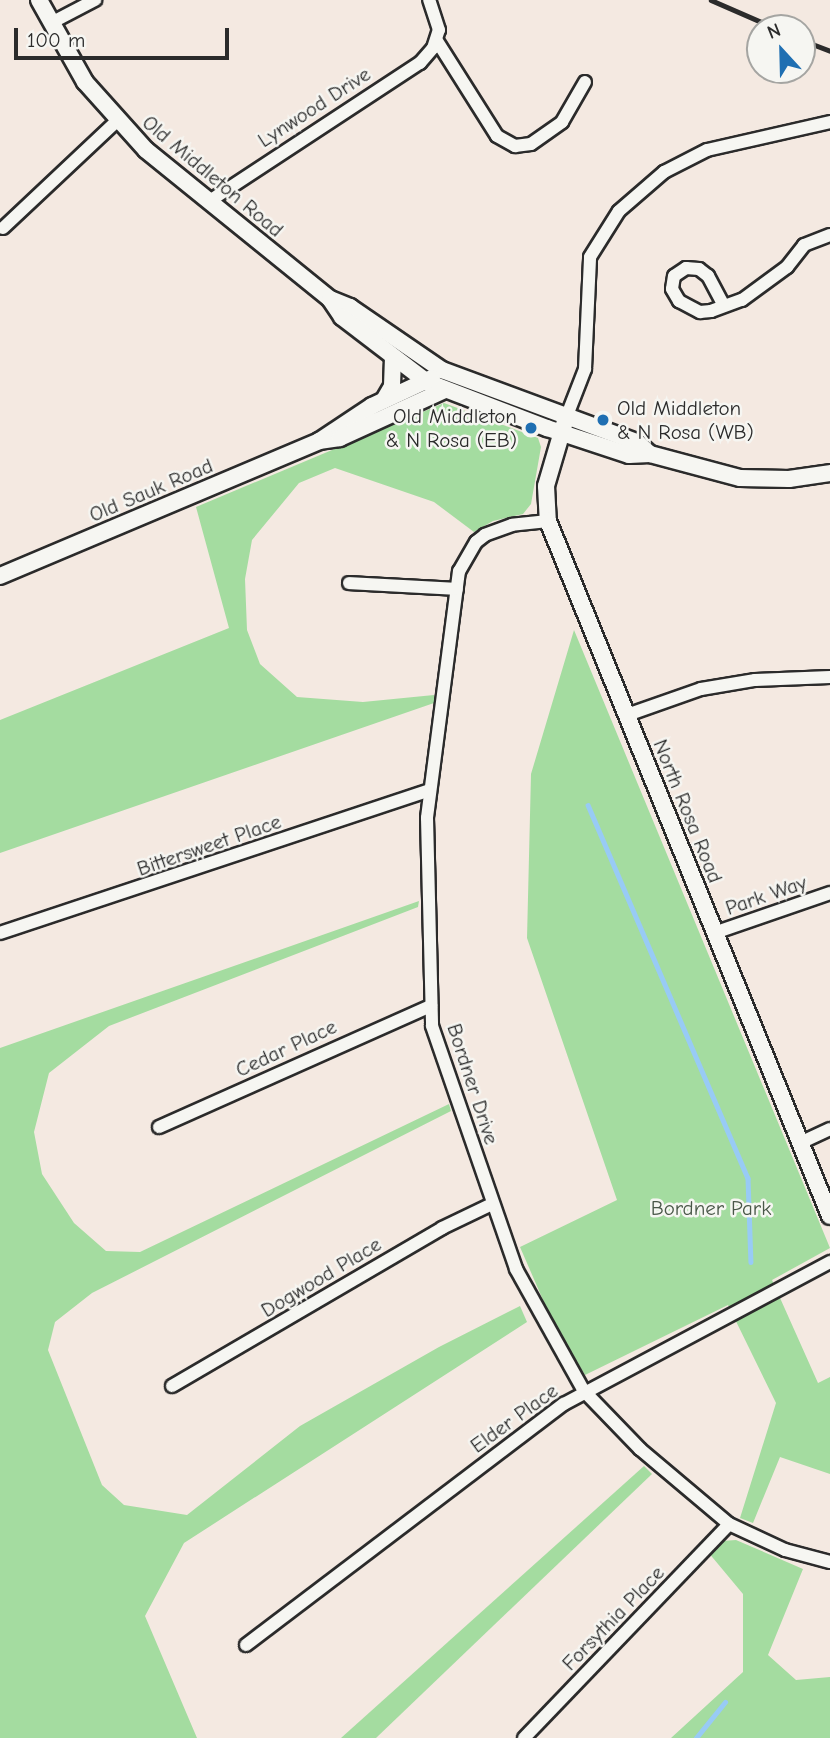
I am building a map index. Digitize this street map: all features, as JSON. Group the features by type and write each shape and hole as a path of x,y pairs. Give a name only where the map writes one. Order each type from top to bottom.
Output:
{"street":[{"name":"Old Middleton Road","path":"39,0 85,82 117,121 208,202 330,299 350,307 442,370 629,455 650,454 740,478 789,479 830,473"},
{"path":"51,23 95,0"},
{"path":"429,0 437,15 437,41 497,135 515,146 531,144 562,122 585,82"},
{"name":"Lynwood Drive","path":"208,202 420,63 437,41"},
{"path":"3,228 117,121"},
{"path":"564,425 585,369 590,257 619,212 664,172 696,154 830,122"},
{"path":"723,304 742,300 787,267 804,245 830,235"},
{"name":"Old Middleton Road","path":"330,299 342,317 393,359 428,382 445,390 564,425"},
{"path":"384,400 392,386 393,359"},
{"path":"442,370 445,390"},
{"name":"Old Sauk Road","path":"0,576 319,441 384,400 428,382 442,370"},
{"name":"Old Sauk Road","path":"319,441 340,438 445,390"},
{"name":"North Rosa Road","path":"564,425 546,486 548,522 830,1216"},
{"name":"Bordner Drive","path":"548,522 512,525 476,542 459,571 429,790 426,856 432,1026 516,1269 584,1391 640,1449 729,1524 785,1550 830,1562"},
{"path":"349,583 457,589"},
{"path":"627,715 701,689 755,680 830,677"},
{"name":"Bittersweet Place","path":"0,933 429,790"},
{"name":"Park Way","path":"714,933 830,893"},
{"name":"Cedar Place","path":"159,1127 431,1006"},
{"path":"800,1143 830,1129"},
{"name":"Dogwood Place","path":"172,1386 442,1228 492,1204"},
{"name":"Elder Place","path":"246,1646 584,1391 830,1262"},
{"name":"Forsythia Place","path":"524,1738 729,1524"}],"green space":[{"path":"444,403 538,438 541,447 531,504 523,514 493,521 474,532 434,502 335,468 299,483 252,540 245,579 247,630 260,664 297,697 363,702 434,695 434,703 0,853 0,720 229,628 196,507"},
{"name":"Bordner Park","path":"574,630 830,1248 772,1280 818,1383 830,1377 830,1474 780,1457 753,1523 740,1518 776,1403 728,1305 585,1375 553,1323 520,1247 617,1200 527,938 531,774"},
{"path":"419,901 418,907 109,1026 49,1073 34,1132 42,1174 74,1223 106,1251 140,1252 449,1104 451,1111 92,1293 55,1322 48,1350 102,1485 124,1505 187,1515 300,1426 439,1347 520,1306 527,1322 184,1543 145,1616 197,1738 0,1738 0,1048"},
{"path":"644,1466 652,1474 376,1738 341,1738"},
{"path":"736,1540 803,1569 768,1655 796,1680 830,1677 830,1738 671,1738 743,1672 743,1594 708,1552 722,1541"}],"waterway":[{"path":"588,805 748,1178 751,1262"},
{"path":"696,1738 725,1702"}],"railway":[{"path":"711,0 746,15"},
{"path":"816,46 830,51"}],"place":[{"name":"Old Middleton & N Rosa (WB)","path":"603,420"},
{"name":"Old Middleton & N Rosa (EB)","path":"531,428"}]}
